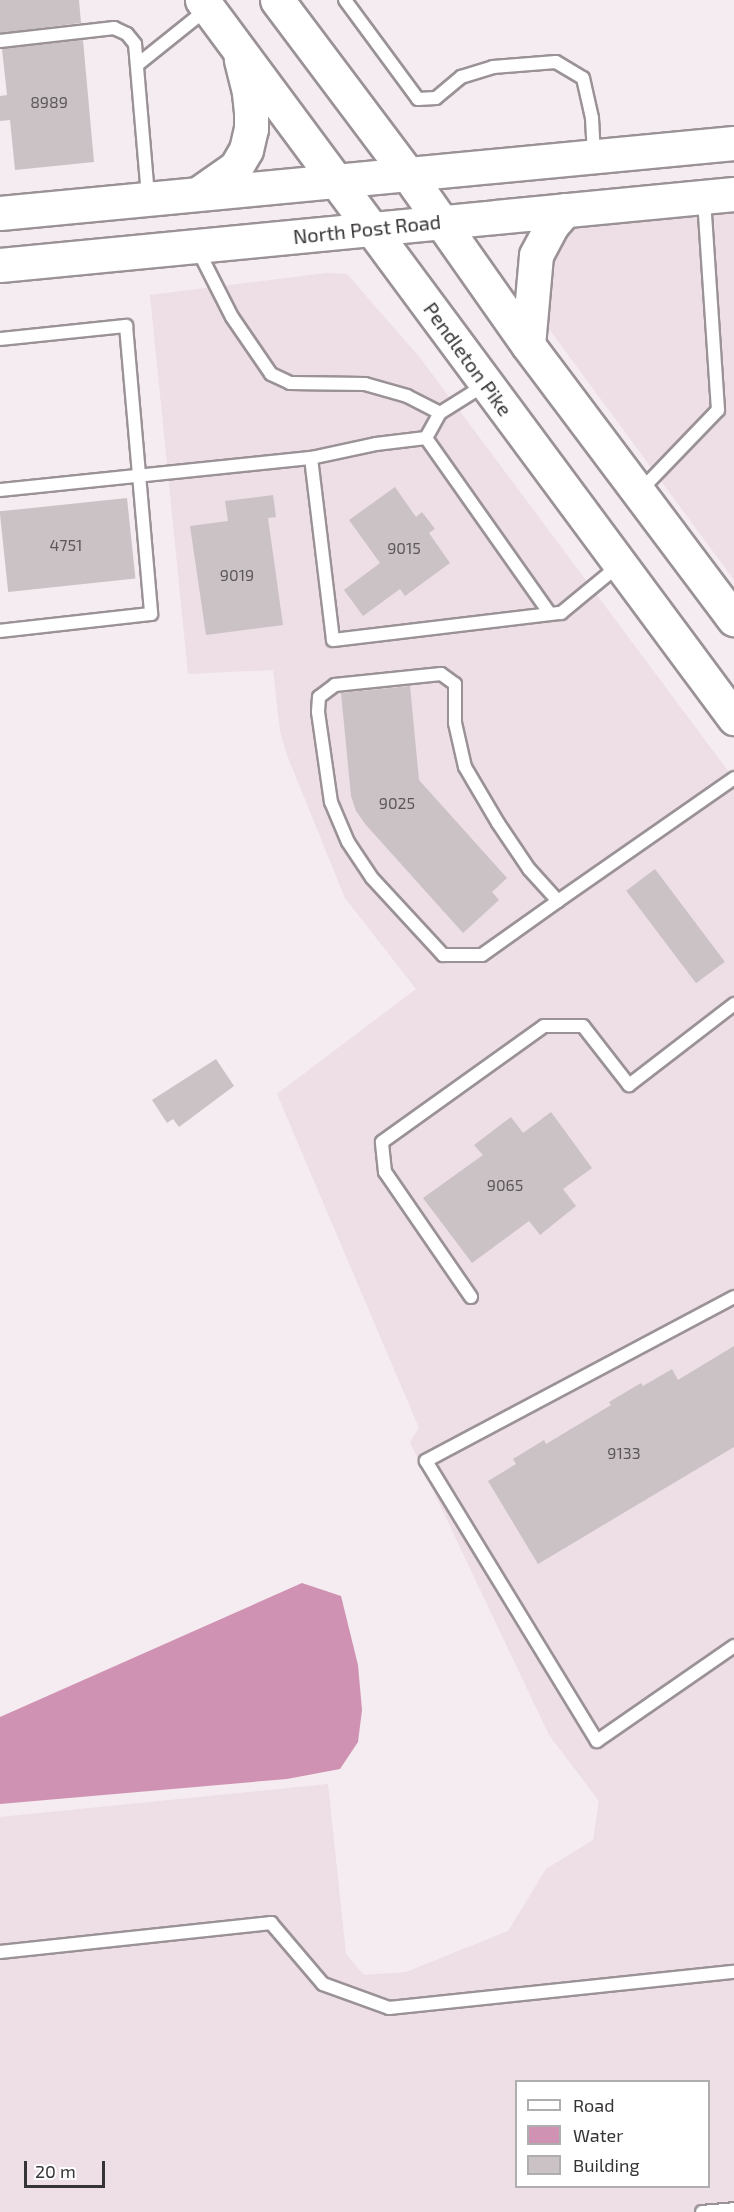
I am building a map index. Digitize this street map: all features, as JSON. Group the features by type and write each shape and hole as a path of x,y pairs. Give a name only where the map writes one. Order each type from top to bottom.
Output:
{"main road":[{"path":"277,0 407,173 528,345 734,619"},
{"name":"Pendleton Pike","path":"205,4 734,718"},
{"path":"199,194 236,167 246,150 251,129 249,92 239,48"},
{"path":"0,213 734,143"},
{"name":"North Post Road","path":"0,265 719,195"},
{"path":"528,345 536,255 552,225 565,210"}],"lane":[{"path":"345,0 418,99 436,98 461,77 493,67 556,62 583,78 592,118 594,156"},
{"path":"136,65 205,4"},
{"path":"0,41 114,28 127,34 135,44 148,199"},
{"path":"639,492 718,410 719,195"},
{"path":"196,246 232,316 271,374 290,382 365,384 407,396 440,413"},
{"path":"0,339 126,326 152,614 0,631"},
{"path":"426,438 440,413 486,384"},
{"path":"0,490 311,458 376,444 426,438"},
{"path":"426,438 550,614"},
{"path":"311,458 333,640 561,613 619,564"},
{"path":"558,901 529,869 498,823 465,767 455,723 454,684 441,674 417,676 335,685 320,697 318,712 331,802 348,842 372,878 443,955 482,955 734,778"},
{"path":"471,1297 385,1172 382,1142 544,1026 583,1026 630,1084 734,1005"},
{"path":"734,1297 426,1461 597,1741 734,1646"},
{"path":"0,1952 271,1923 323,1984 389,2008 734,1972"},
{"path":"702,2212 734,2209"}],"shaded area":[{"path":"734,208 734,580 541,318 542,265 559,231 578,221"},
{"path":"327,273 347,274 421,359 734,779 734,2212 0,2212 0,1817 328,1784 346,1954 364,1975 406,1972 508,1931 546,1869 593,1840 599,1801 549,1735 410,1442 419,1428 277,1094 416,989 345,898 287,755 280,731 273,670 188,674 150,295"}],"water":[{"path":"302,1583 341,1596 358,1665 362,1710 358,1742 340,1769 287,1779 0,1804 0,1717"}],"building":[{"path":"0,0 79,0 81,23 0,33"},
{"path":"83,40 94,162 15,170 10,120 0,121 0,96 7,95 2,49"},
{"path":"395,487 416,517 422,512 435,529 429,533 450,563 405,596 400,589 363,616 344,590 380,563 349,520"},
{"path":"273,495 276,517 268,518 283,625 206,635 190,526 228,521 225,501"},
{"path":"127,498 135,579 8,592 0,511"},
{"path":"410,686 419,780 507,878 492,892 499,900 463,933 366,825 356,811 351,796 341,693"},
{"path":"655,869 725,962 696,983 626,891"},
{"path":"216,1059 234,1086 179,1127 173,1119 167,1123 152,1100"},
{"path":"551,1112 592,1168 563,1189 576,1206 540,1235 529,1221 472,1263 423,1198 483,1155 474,1145 511,1117 523,1133"},
{"path":"734,1346 734,1447 538,1564 488,1481 516,1464 513,1459 544,1440 546,1444 611,1405 609,1402 641,1383 643,1386 672,1369 678,1380"}]}
